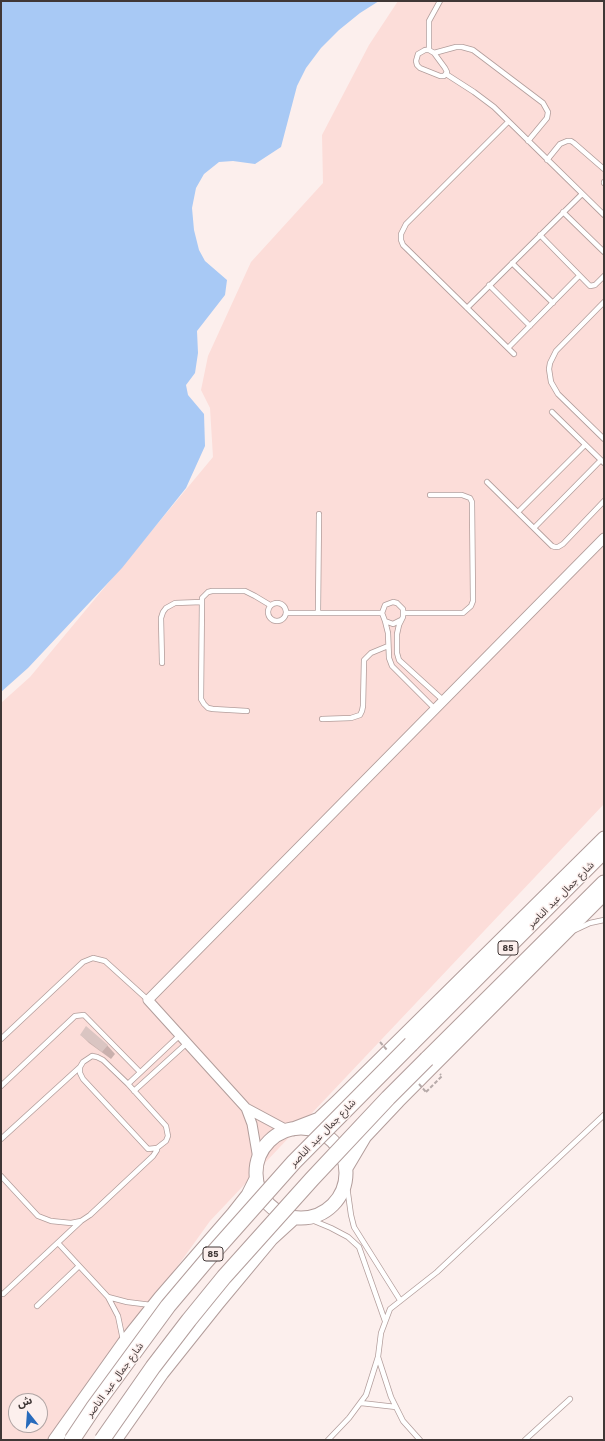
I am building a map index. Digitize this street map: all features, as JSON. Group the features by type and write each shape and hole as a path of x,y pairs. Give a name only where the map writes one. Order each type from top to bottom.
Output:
{"highway":[{"name":"شارع جمال عبد الناصر","path":"72,1440 94,1407 168,1306 294,1162 604,851"},
{"name":"85","path":"102,1440 153,1367 189,1320 224,1277 312,1179 388,1098 604,883"}],"main road":[{"path":"604,838 319,1119 290,1129 276,1136 267,1144 258,1159 256,1179 259,1190 269,1205 283,1215 301,1218 322,1213 335,1203 341,1194 346,1174 365,1136 604,894"},
{"path":"290,1129 311,1129 328,1137 341,1151 346,1174"},
{"path":"54,1440 124,1343 154,1305 237,1210 248,1195 256,1179"},
{"path":"115,1440 162,1373 216,1304 271,1240 301,1218"}],"street":[{"path":"258,1159 252,1124 246,1108 148,1000 604,538"},
{"path":"246,1108 290,1129"}],"lane":[{"path":"440,1 430,21 431,51 446,70 446,74 484,99 604,215"},
{"path":"446,74 444,76 440,76 420,68 416,61 418,54 425,50 431,51 456,47 473,50 543,103 547,108 547,118 528,141"},
{"path":"508,122 406,224 401,234 401,240 403,245 514,354"},
{"path":"547,160 560,144 571,141 604,169"},
{"path":"467,308 582,194"},
{"path":"563,212 604,252"},
{"path":"540,235 588,284 592,286 604,276"},
{"path":"512,263 552,303"},
{"path":"508,348 579,276"},
{"path":"489,285 530,326"},
{"path":"604,302 556,351 550,363 549,370 551,382 558,394 604,439"},
{"path":"534,528 602,462 552,412"},
{"path":"518,512 585,445"},
{"path":"487,482 552,546 558,547 561,546 604,501"},
{"path":"404,613 463,613 468,610 473,601 472,502 470,498 462,495 430,495"},
{"path":"318,514 318,613"},
{"path":"247,711 208,708 201,699 202,602 204,594 208,592 239,590 250,593 270,605 277,603 281,604 286,609 284,619 277,622 273,621 268,616 268,608 270,605"},
{"path":"162,663 162,612 175,603 202,602"},
{"path":"382,613 385,605 393,602 401,605 404,613 397,634 397,653 399,660 444,701"},
{"path":"286,613 382,613"},
{"path":"382,613 386,620 389,658 395,670 435,709"},
{"path":"386,620 393,624 401,620"},
{"path":"322,720 351,718 360,715 363,706 364,660 371,653 388,646"},
{"path":"563,936 590,923 604,920"},
{"path":"1,1039 83,962 93,958 105,961 148,1000"},
{"path":"1,1086 75,1016 84,1015 140,1072"},
{"path":"128,1084 180,1035"},
{"path":"134,1091 187,1043"},
{"path":"1,1139 92,1056 103,1060 128,1084 166,1126 168,1136 166,1141 157,1148 148,1149 144,1146 83,1079 80,1073 80,1067"},
{"path":"328,1440 361,1403 370,1384 378,1357 381,1333 390,1309 437,1272 604,1115"},
{"path":"1,1294 4,1294 81,1221 90,1215 154,1156 157,1148"},
{"path":"346,1174 354,1227 400,1300"},
{"path":"1,1176 38,1216 59,1222 68,1223 81,1221"},
{"path":"301,1218 348,1237 359,1247 385,1322"},
{"path":"58,1243 108,1298 118,1316 124,1343"},
{"path":"37,1306 79,1266"},
{"path":"108,1298 154,1305"},
{"path":"378,1357 386,1386 396,1407 404,1421 420,1440"},
{"path":"525,1440 570,1399"},
{"path":"361,1403 396,1407"}],"path":[{"path":"426,1092 442,1076"}],"shaded area":[{"path":"398,1 604,1 604,804 210,1221 53,1440 1,1440 1,703 30,677 213,457 210,408 201,390 208,356 251,262 323,183 322,135 369,45"}],"water":[{"path":"1,1 379,1 360,13 339,30 321,48 306,68 297,86 281,147 255,164 233,161 219,162 204,174 196,188 192,208 194,230 199,250 205,261 227,280 225,295 197,331 198,353 195,373 186,385 188,395 204,414 205,446 186,488 122,568 28,668 1,692"}],"building":[{"path":"86,1026 108,1045 102,1052 80,1035"}]}
